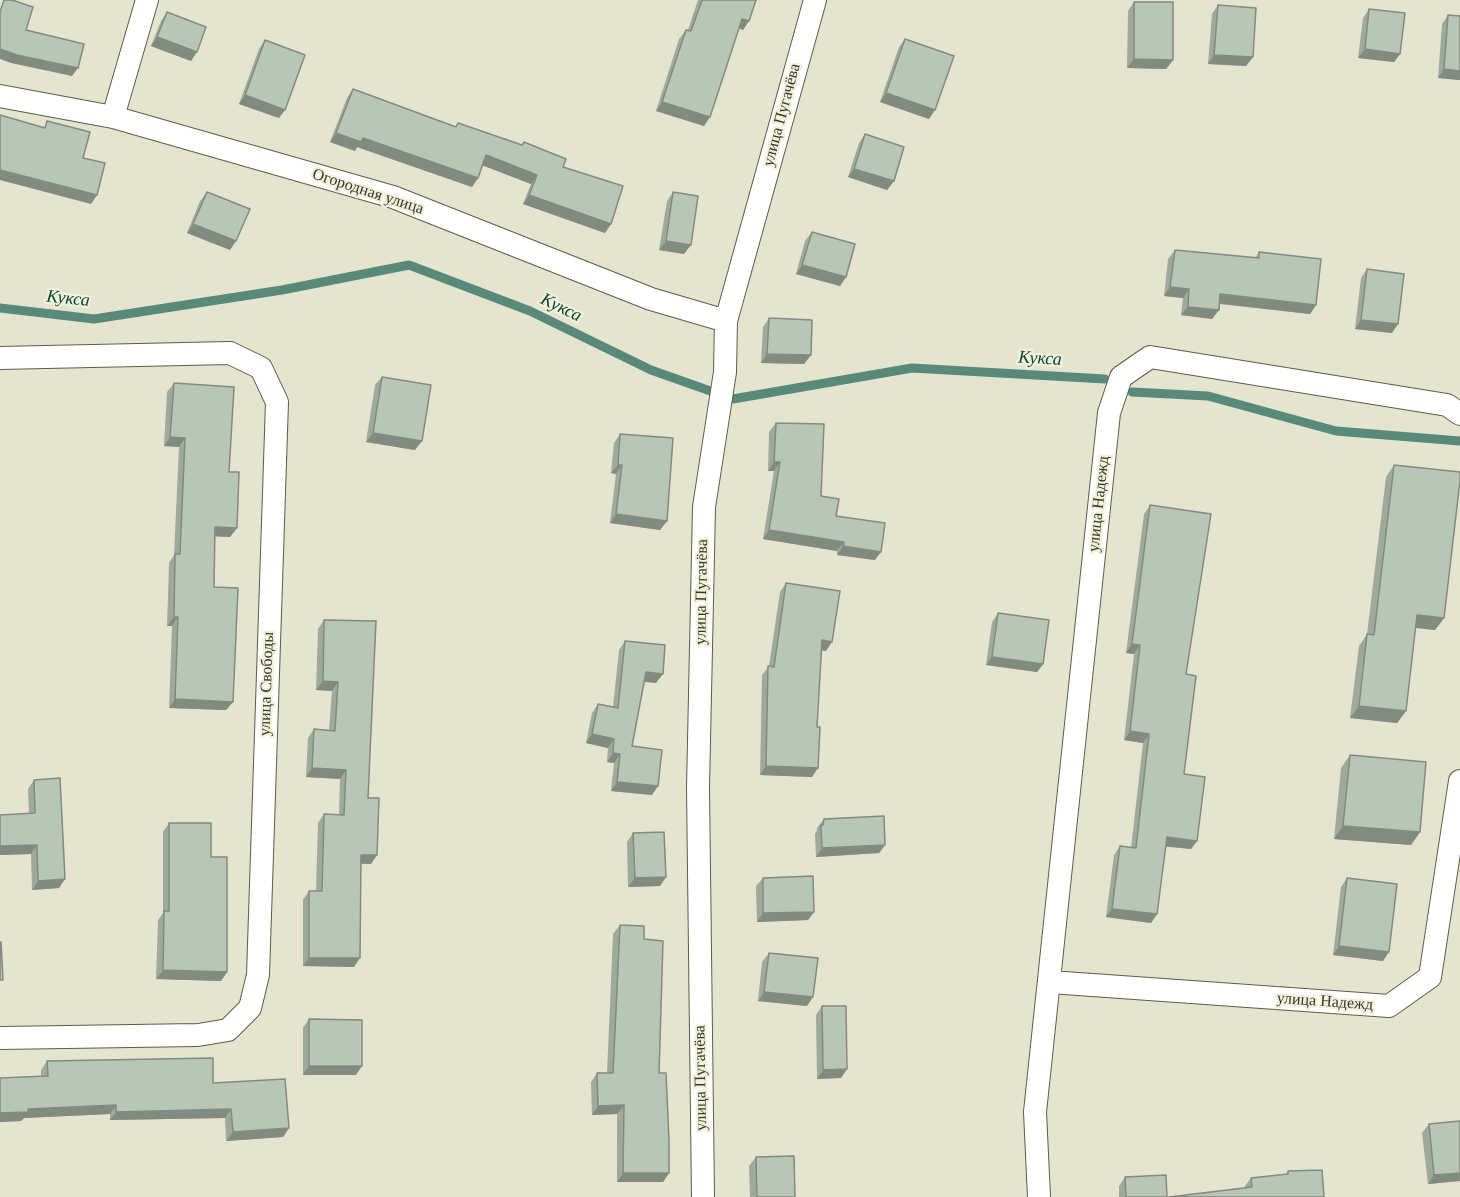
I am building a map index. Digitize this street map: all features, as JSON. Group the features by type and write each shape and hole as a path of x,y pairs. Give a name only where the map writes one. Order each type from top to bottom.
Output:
{"street":[{"path":"113,117 147,0"},
{"name":"улица Пугачёва","path":"703,1197 698,788 704,507 725,372 726,321 815,0"},
{"name":"Огородная улица","path":"0,96 113,117 393,197 651,299 726,321"},
{"name":"улица Свободы","path":"0,358 230,353 261,368 277,402 258,975 250,1008 228,1030 198,1035 0,1038"},
{"name":"улица Надежд","path":"1040,1197 1035,1112 1109,413 1121,377 1150,357 1447,405 1460,414"},
{"name":"улица Надежд","path":"1050,982 1389,1006 1430,977 1460,781"}],"building":[{"path":"4,0 12,0 33,7 26,30 84,44 78,68 17,55 0,49 0,12"},
{"path":"702,0 756,0 749,21 742,19 710,117 662,102 686,30 691,31"},
{"path":"1134,2 1173,2 1173,60 1134,59"},
{"path":"1218,5 1256,8 1253,57 1214,55"},
{"path":"1369,9 1405,13 1400,54 1365,49"},
{"path":"167,12 206,27 197,52 157,37"},
{"path":"1448,15 1460,16 1460,71 1444,69"},
{"path":"905,39 954,56 935,110 886,93"},
{"path":"265,40 305,55 285,110 245,95"},
{"path":"353,89 456,127 458,123 522,145 524,142 566,159 563,167 623,186 611,224 529,195 537,175 486,155 478,178 363,138 361,142 336,133"},
{"path":"0,115 45,128 47,121 90,132 83,158 105,163 97,195 0,170"},
{"path":"865,134 904,147 894,181 854,169"},
{"path":"207,192 250,209 236,241 193,224"},
{"path":"673,192 698,196 691,245 666,241"},
{"path":"812,232 855,244 846,277 802,265"},
{"path":"1175,250 1259,258 1259,252 1321,259 1316,305 1220,294 1219,310 1188,307 1189,289 1170,287"},
{"path":"1367,269 1404,274 1398,324 1361,320"},
{"path":"769,318 812,320 811,355 767,354"},
{"path":"382,377 431,385 422,441 373,433"},
{"path":"174,383 234,387 229,472 239,472 237,528 215,527 214,587 238,588 233,702 175,699 178,617 174,617 175,554 180,554 185,438 170,437"},
{"path":"776,423 824,424 821,496 839,499 836,516 885,523 881,552 843,546 844,542 769,530 780,462 774,462"},
{"path":"620,434 673,438 667,521 616,514 622,465 618,465"},
{"path":"1394,465 1460,472 1444,618 1417,615 1406,711 1359,706 1367,634 1374,635"},
{"path":"1150,505 1211,514 1186,674 1196,676 1184,774 1205,777 1197,841 1167,837 1157,914 1112,909 1120,846 1136,848 1149,734 1130,731 1140,645 1132,644"},
{"path":"786,583 840,591 832,642 822,640 817,727 820,727 818,768 766,766 768,666 774,667"},
{"path":"998,613 1049,620 1043,664 992,657"},
{"path":"324,620 376,621 368,798 379,798 377,855 361,855 360,958 309,958 309,891 322,891 324,814 344,815 346,770 312,768 314,729 335,731 338,682 323,681"},
{"path":"625,641 665,645 663,674 646,672 632,746 662,750 658,786 617,782 620,754 613,753 614,739 592,734 598,704 618,708"},
{"path":"1350,755 1426,762 1420,832 1343,826"},
{"path":"60,778 65,879 38,881 37,845 0,846 0,815 35,813 34,780"},
{"path":"884,816 885,845 822,848 821,825 824,819"},
{"path":"169,823 211,823 211,857 227,857 227,972 163,970 164,911 169,911"},
{"path":"664,832 666,877 635,878 633,833"},
{"path":"813,876 814,912 763,913 763,878"},
{"path":"1347,878 1397,884 1389,952 1339,946"},
{"path":"620,925 644,926 644,939 663,941 659,1073 666,1073 669,1173 623,1173 624,1105 598,1106 597,1073 613,1073"},
{"path":"1,942 3,980 0,980"},
{"path":"769,953 818,958 813,997 764,992"},
{"path":"822,1006 846,1006 847,1069 823,1070"},
{"path":"309,1019 362,1020 362,1066 309,1066"},
{"path":"213,1058 213,1083 285,1079 289,1128 233,1132 231,1109 116,1112 116,1105 28,1109 28,1112 0,1113 0,1078 48,1076 47,1061"},
{"path":"1460,1121 1460,1173 1434,1175 1429,1124"},
{"path":"794,1156 795,1197 757,1197 756,1157"},
{"path":"1322,1170 1324,1197 1169,1197 1252,1187 1251,1178 1288,1174 1288,1171"},
{"path":"1166,1175 1167,1197 1126,1197 1125,1177"}],"waterway":[{"name":"Кукса","path":"0,308 94,319 282,290 409,265 530,311 651,370 733,399 912,368 1105,379"},
{"name":"Кукса","path":"1132,392 1208,396 1336,431 1460,441"}]}
